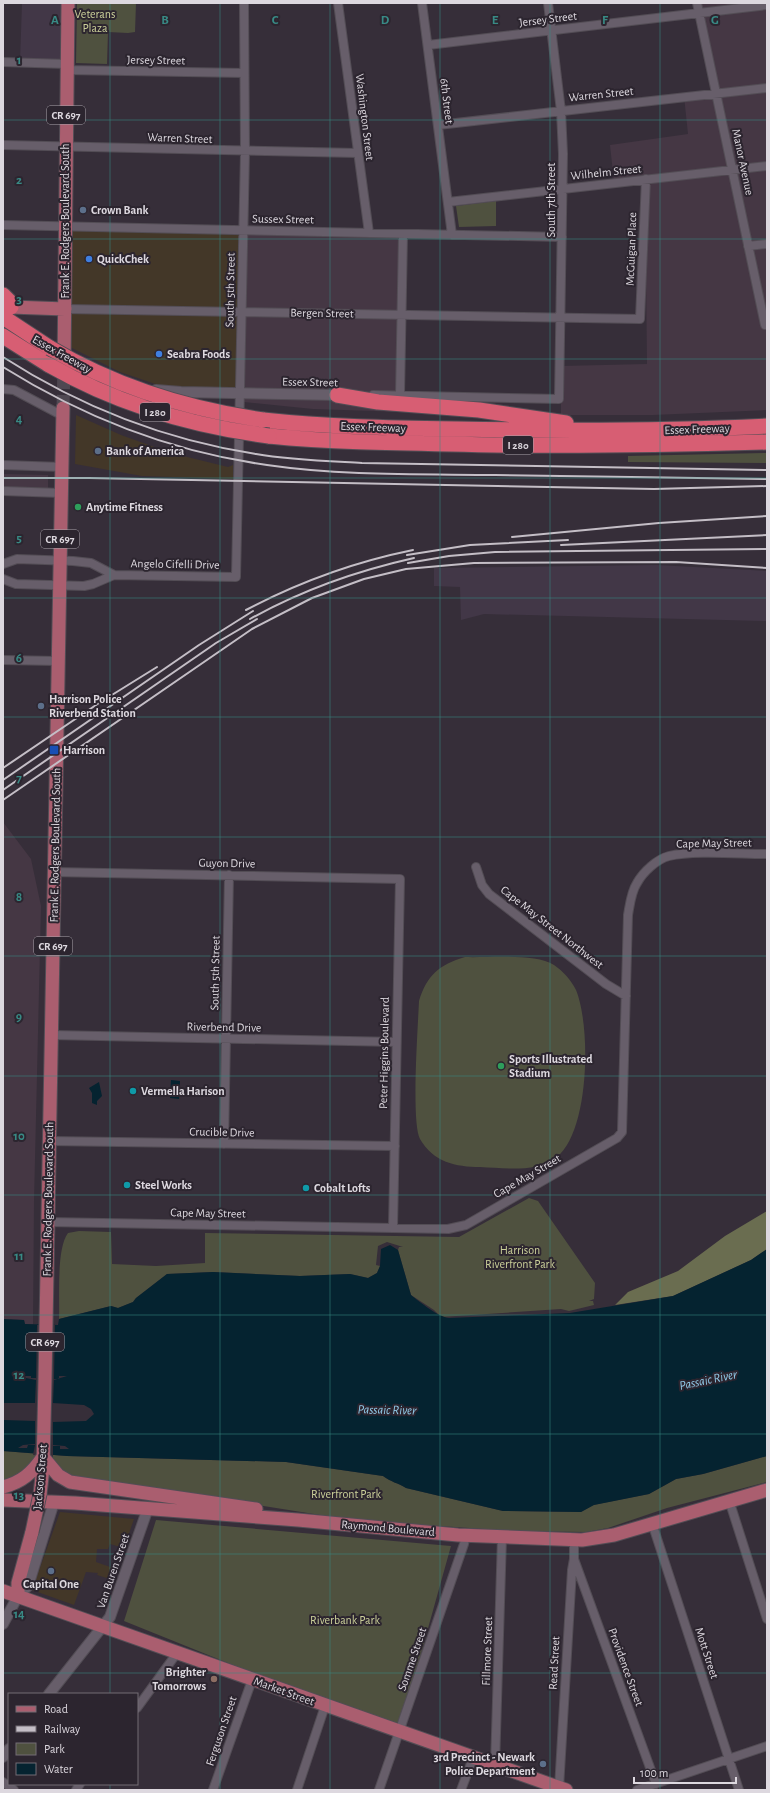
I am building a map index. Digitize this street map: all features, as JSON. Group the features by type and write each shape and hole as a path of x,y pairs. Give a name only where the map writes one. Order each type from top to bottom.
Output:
{"highway":[{"name":"Essex Freeway","path":"5,309 50,348 95,372 153,396 213,412 263,420 391,428 592,430 767,426"},
{"name":"Essex Freeway","path":"3,336 54,368 90,387 136,406 196,423 269,436 386,443 515,445 662,445 767,442"},
{"path":"3,346 54,368"},
{"path":"337,395 378,402 490,411 571,424 592,430"}],"main road":[{"name":"Frank E. Rodgers Boulevard South","path":"54,368 65,308 64,226 68,3"},
{"name":"Bergen Street","path":"5,309 65,308"},
{"name":"Frank E. Rodgers Boulevard South","path":"45,1379 63,412"},
{"name":"Jackson Street","path":"18,1596 18,1583 32,1532 40,1494 43,1465 45,1379"},
{"path":"3,1487 21,1480 43,1465 64,1480 70,1482 251,1508 290,1519"},
{"name":"Raymond Boulevard","path":"3,1500 148,1508 466,1535 574,1540 600,1538 767,1490"},
{"name":"Market Street","path":"3,1591 563,1789"}],"street":[{"name":"South 5th Street","path":"236,577 244,230 244,3"},
{"name":"Washington Street","path":"338,3 357,153 369,233"},
{"name":"6th Street","path":"422,3 452,235"},
{"name":"South 7th Street","path":"548,3 561,111 563,189 559,399"},
{"name":"Manor Avenue","path":"697,3 765,324 767,324"},
{"name":"Jersey Street","path":"428,45 767,5"},
{"name":"Jersey Street","path":"3,62 67,67 244,74"},
{"name":"Warren Street","path":"438,125 767,88"},
{"name":"Warren Street","path":"3,145 245,152 357,153"},
{"name":"Wilhelm Street","path":"448,202 767,166"},
{"name":"McGuigan Place","path":"640,319 646,179"},
{"name":"Sussex Street","path":"3,225 562,238"},
{"path":"400,395 403,234"},
{"path":"748,246 767,244"},
{"name":"Bergen Street","path":"65,308 640,319"},
{"name":"Essex Street","path":"54,368 152,389 181,392 559,399"},
{"path":"3,390 14,390 63,412"},
{"path":"3,465 62,466"},
{"path":"3,491 62,492"},
{"name":"Angelo Cifelli Drive","path":"3,564 17,559 60,560 91,563 114,575"},
{"name":"Angelo Cifelli Drive","path":"3,580 16,584 88,586 114,575 236,577"},
{"path":"3,660 58,663"},
{"name":"Cape May Street","path":"48,1222 448,1229 462,1227 620,1136 623,1128 628,915 631,898 637,882 649,869 659,861 669,856 698,853 767,854"},
{"name":"Cape May Street Northwest","path":"476,867 482,885 489,894 606,984 626,996"},
{"name":"Guyon Drive","path":"54,872 400,878"},
{"name":"South 5th Street","path":"224,1144 229,876"},
{"name":"Peter Higgins Boulevard","path":"393,1228 400,878"},
{"name":"Riverbend Drive","path":"51,1035 396,1042"},
{"name":"Crucible Drive","path":"49,1141 395,1146"},
{"path":"729,1500 767,1619"},
{"name":"Jackson Street","path":"3,1624 18,1596 28,1586 54,1502"},
{"name":"Van Buren Street","path":"51,1693 110,1617 148,1508"},
{"name":"Mott Street","path":"652,1523 739,1790"},
{"name":"Somme Street","path":"379,1790 466,1535"},
{"name":"Fillmore Street","path":"495,1766 502,1537"},
{"name":"Read Street","path":"563,1789 574,1540"},
{"name":"Providence Street","path":"574,1558 656,1784"},
{"path":"138,1707 177,1653"},
{"name":"Ferguson Street","path":"213,1790 252,1680"},
{"path":"297,1790 326,1706"},
{"path":"637,1790 767,1746"},
{"path":"461,1790 473,1758"},
{"path":"3,1782 14,1790"}],"shaded area":[{"path":"22,3 66,3 66,63 20,62"},
{"path":"699,3 767,3 767,410 653,415 561,415 561,366 647,364 645,178 614,182 610,145 688,134 684,96 718,91"},
{"path":"67,227 242,232 239,390 167,388 120,372 66,345"},
{"path":"247,231 406,235 404,412 313,409 244,402"},
{"path":"76,415 121,435 171,453 228,467 233,465 233,479 142,476 75,464"},
{"path":"3,474 48,475 48,489 3,489"},
{"path":"657,565 767,571 767,621 484,614 461,620 460,587 434,586 434,568"},
{"path":"3,822 31,859 41,906 34,1201 33,1324 25,1324 24,1320 3,1319"},
{"path":"60,1512 134,1519 124,1548 110,1544 108,1549 97,1549 96,1562 116,1569 113,1580 97,1575 98,1573 86,1572 74,1605 32,1590"}],"green space":[{"name":"Veterans Plaza","path":"77,3 136,3 135,32 108,32 107,64 76,63"},
{"path":"496,201 496,226 459,227 456,206"},
{"path":"767,453 767,463 628,462 628,456"},
{"name":"Sports Illustrated Stadium","path":"465,957 524,957 546,961 564,973 576,990 581,1006 584,1028 584,1078 581,1103 576,1126 567,1145 556,1158 548,1163 529,1168 462,1166 446,1162 438,1158 425,1147 420,1139 417,1129 415,1094 419,1001 426,984 435,972 456,960"},
{"name":"Harrison Riverfront Park","path":"529,1198 538,1201 595,1283 594,1299 589,1301 593,1301 594,1305 569,1311 561,1309 441,1317 434,1310 411,1295 398,1250 399,1247 403,1247 387,1242 378,1246 376,1265 380,1266 377,1273 368,1278 350,1274 300,1276 213,1272 167,1274 133,1302 118,1308 111,1306 59,1319 60,1262 64,1240 68,1233 79,1231 111,1232 112,1264 156,1266 205,1263 205,1233 459,1237"},
{"path":"767,1211 767,1249 751,1260 673,1296 615,1305 628,1292 678,1271 725,1236"},
{"name":"Riverfront Park","path":"3,1451 67,1456 286,1462 383,1476 406,1488 503,1511 581,1512 593,1505 649,1494 676,1479 703,1474 767,1456 767,1482 667,1508 608,1528 586,1532 512,1531 352,1520 78,1477 59,1468 20,1475 3,1481"},
{"name":"Riverbank Park","path":"156,1520 451,1546 399,1732 124,1621"}],"water":[{"path":"171,1080 180,1081 179,1099 170,1098"},
{"path":"99,1082 102,1096 97,1101 97,1105 92,1103 92,1093 89,1088"},
{"name":"Passaic River","path":"390,1245 398,1250 411,1295 435,1312 449,1318 570,1313 673,1296 751,1260 767,1249 767,1456 703,1474 676,1479 649,1494 594,1505 581,1512 503,1511 406,1488 383,1476 286,1462 67,1456 3,1451 3,1319 24,1320 25,1324 58,1325 59,1319 111,1306 118,1308 133,1302 167,1274 213,1272 300,1276 350,1274 368,1278 377,1273 380,1266 381,1249"}],"pier":[{"path":"37,1325 55,1325 54,1379 57,1379 54,1380 53,1403 84,1405 91,1409 94,1414 86,1421 53,1422 53,1445 65,1446 69,1449 60,1449 60,1446 53,1446 53,1457 33,1455 35,1445 28,1445 27,1448 18,1448 23,1445 35,1444 35,1421 3,1420 3,1403 35,1403 36,1380 22,1376 31,1376 31,1378 36,1378"}],"tunnel":[{"path":"63,408 64,366"}],"railway":[{"path":"3,357 62,391 124,419 189,440 222,448 282,458 362,463 767,470"},
{"path":"3,367 65,402 130,430 197,451 267,465 295,469 381,474 767,479"},
{"path":"3,478 89,478 654,489 767,486"},
{"path":"512,537 659,523 767,516"},
{"path":"561,545 767,535"},
{"path":"407,555 470,545 568,540"},
{"path":"408,563 449,556 495,552 767,549"},
{"path":"246,610 286,590 327,574 369,560 413,550"},
{"path":"250,619 289,599 330,582 350,575 414,558"},
{"path":"3,800 252,629 312,598 364,579 406,569 474,563 676,562 767,568"},
{"path":"3,780 199,645 253,611"},
{"path":"3,790 216,643 257,619"},
{"path":"3,768 99,703 157,667"}],"place":[{"name":"Crown Bank","path":"83,210"},
{"name":"QuickChek","path":"89,259"},
{"name":"Seabra Foods","path":"159,354"},
{"name":"Bank of America","path":"98,451"},
{"name":"Anytime Fitness","path":"78,507"},
{"name":"Harrison Police Riverbend Station","path":"41,706"},
{"name":"Harrison","path":"54,750"},
{"name":"Sports Illustrated Stadium","path":"501,1066"},
{"name":"Vermella Harison","path":"133,1091"},
{"name":"Steel Works","path":"127,1185"},
{"name":"Cobalt Lofts","path":"306,1188"},
{"name":"Capital One","path":"51,1571"},
{"name":"Brighter Tomorrows","path":"214,1679"},
{"name":"3rd Precinct - Newark Police Department","path":"543,1764"}]}
